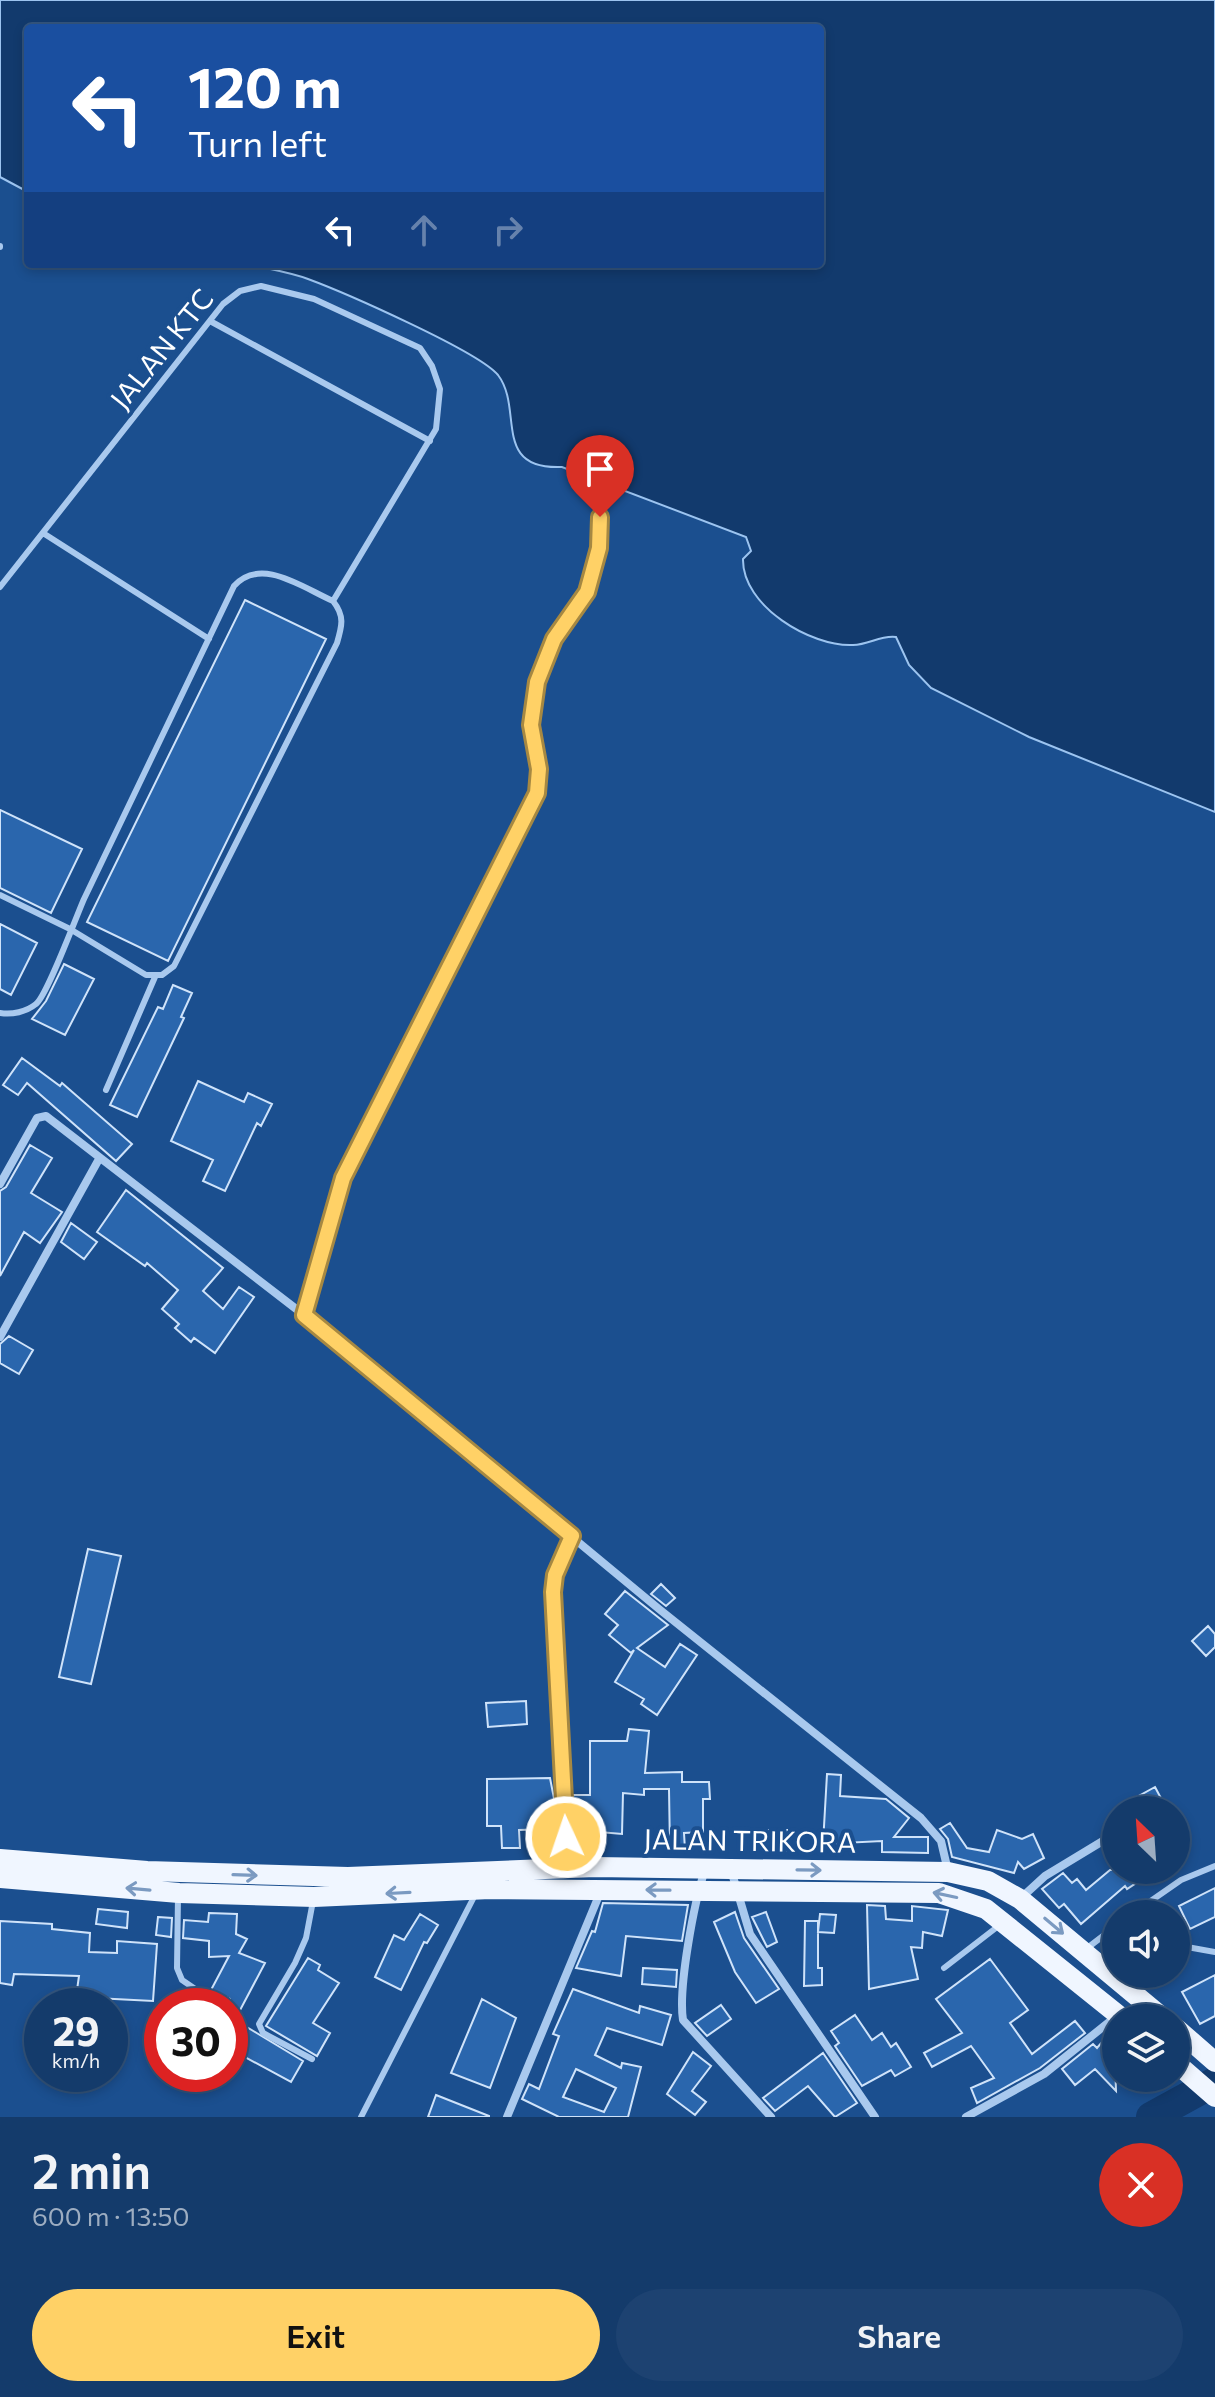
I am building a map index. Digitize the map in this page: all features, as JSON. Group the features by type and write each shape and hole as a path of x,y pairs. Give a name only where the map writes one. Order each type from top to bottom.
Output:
{"main road":[{"name":"JALAN TRIKORA","path":"0,1859 147,1871 482,1881 602,1889 939,1893 986,1909 1105,2004"},
{"name":"JALAN TRIKORA","path":"0,1878 179,1893 314,1897 482,1881 567,1868 948,1872 988,1881 1020,1899 1102,1964"},
{"name":"JALAN TRIKORA","path":"1130,1988 1148,2004"},
{"path":"1190,2041 1215,2062"},
{"path":"1190,2075 1215,2097"}],"street":[{"path":"0,1184 37,1118 43,1114 304,1315 932,1828 946,1852 948,1872"},
{"path":"0,1337 99,1159"},
{"path":"567,1868 553,1592 555,1575 572,1536"},
{"path":"1020,1899 1045,1876 1102,1841"},
{"path":"705,1868 698,1890 683,2020 771,2117"},
{"path":"731,1869 750,1934 875,2117"},
{"path":"507,2117 602,1889"},
{"path":"966,2117 1044,2074 1102,2030"}],"lane":[{"name":"JALAN KTC","path":"0,587 210,321 240,291 261,286 314,299 420,348 432,366 440,389 436,429 430,441 333,601"},
{"path":"210,321 430,441"},
{"path":"304,1315 343,1178 537,793 539,769 531,708 544,659 587,592 594,575 599,548 601,487"},
{"path":"43,533 209,639"},
{"path":"0,1013 22,1012 39,1002 70,929 234,586 254,572 266,572 333,601 342,620 337,643 174,966 155,977 106,1090"},
{"path":"0,895 70,929 146,975 155,977"},
{"path":"1152,1900 1181,1880 1215,1866"},
{"path":"361,2117 482,1881"},
{"path":"179,1893 177,1968 182,1980 194,1988"},
{"path":"312,2059 263,2033 259,2024 306,1938 314,1897"},
{"path":"944,1968 1004,1922"},
{"path":"1083,1951 1102,1937"},
{"path":"1190,1948 1215,1952"}],"water":[{"path":"0,0 1215,0 1215,812 1029,737 931,688 909,665 896,637 853,645 836,644 799,631 766,607 754,593 743,559 751,551 746,537 562,467 540,465 526,459 517,448 513,435 505,389 498,375 486,365 409,323 350,296 301,277 264,268 824,268 824,24 24,24 24,190 0,177"}],"building":[{"path":"245,600 326,639 168,961 87,922"},
{"path":"0,810 82,849 51,913 0,888"},
{"path":"0,924 37,943 11,995 0,989"},
{"path":"64,964 94,979 65,1035 32,1019 46,1001"},
{"path":"173,985 192,993 181,1017 184,1018 137,1117 110,1105 158,1007 163,1009"},
{"path":"22,1058 60,1086 62,1083 132,1144 116,1161 27,1083 18,1095 3,1085"},
{"path":"198,1081 244,1102 248,1093 272,1104 261,1126 257,1123 225,1191 203,1181 213,1160 171,1141"},
{"path":"30,1145 52,1158 31,1193 62,1212 40,1243 24,1232 0,1276 0,1191 6,1187"},
{"path":"126,1190 223,1268 203,1291 223,1309 239,1287 254,1297 215,1353 194,1338 191,1342 175,1328 179,1324 162,1309 178,1290 147,1263 145,1266 97,1232"},
{"path":"71,1223 97,1242 84,1259 61,1242"},
{"path":"9,1336 33,1350 19,1374 0,1363 0,1344"},
{"path":"88,1549 121,1556 91,1684 59,1677"},
{"path":"661,1584 675,1598 666,1606 651,1594"},
{"path":"625,1591 668,1625 637,1648 665,1667 680,1644 697,1655 657,1715 641,1704 644,1699 615,1682 634,1650 631,1653 609,1635 618,1625 605,1614"},
{"path":"1208,1626 1215,1634 1215,1647 1206,1656 1192,1641"},
{"path":"526,1701 527,1724 488,1727 486,1703"},
{"path":"629,1729 649,1731 645,1773 682,1772 682,1782 709,1782 710,1799 703,1799 703,1832 684,1833 685,1850 670,1850 669,1789 644,1789 644,1795 623,1793 622,1834 588,1831 589,1813 571,1814 570,1795 590,1795 590,1741 627,1741"},
{"path":"827,1774 841,1775 840,1796 886,1799 909,1818 894,1837 928,1837 928,1853 882,1852 882,1841 823,1844"},
{"path":"550,1778 557,1814 551,1814 551,1829 519,1830 520,1848 502,1848 501,1826 487,1826 487,1779"},
{"path":"1155,1787 1160,1796 1139,1796"},
{"path":"950,1823 967,1848 989,1852 997,1830 1022,1839 1033,1834 1044,1858 1024,1869 1018,1862 1014,1873 952,1857 948,1839 940,1829"},
{"path":"763,1830 787,1830 786,1851 763,1851"},
{"path":"1063,1873 1072,1883 1077,1879 1086,1890 1102,1877 1102,1884 1135,1884 1127,1889 1125,1886 1109,1900 1102,1900 1102,1906 1081,1924 1064,1904 1059,1908 1042,1889"},
{"path":"1215,1888 1215,1917 1190,1929 1190,1900"},
{"path":"603,1903 688,1905 682,1941 626,1936 621,1976 576,1968 592,1931 595,1932"},
{"path":"867,1905 885,1906 886,1919 912,1921 912,1906 948,1910 942,1936 923,1932 922,1948 911,1947 918,1979 869,1989"},
{"path":"98,1909 128,1912 127,1928 96,1924"},
{"path":"735,1912 744,1938 779,1989 756,2003 735,1972 714,1922"},
{"path":"766,1912 777,1942 767,1947 752,1917"},
{"path":"209,1913 237,1914 236,1934 247,1939 239,1953 265,1963 248,1995 248,1988 212,1988 229,1956 209,1957 209,1941 183,1938 184,1920 208,1922"},
{"path":"420,1914 438,1925 427,1943 424,1942 401,1990 375,1977 394,1935 404,1940"},
{"path":"820,1914 836,1915 834,1933 818,1932"},
{"path":"158,1917 172,1918 171,1937 156,1935"},
{"path":"0,1921 52,1924 52,1929 90,1933 89,1952 117,1953 117,1941 157,1944 154,1988 144,1988 144,2001 128,2000 128,1988 77,1988 79,1976 14,1974 12,1985 0,1983"},
{"path":"805,1921 818,1921 818,1968 822,1968 822,1985 804,1986"},
{"path":"308,1958 320,1965 318,1970 339,1983 313,2023 330,2033 317,2056 266,2026"},
{"path":"990,1959 1028,2010 1010,2023 1032,2054 1075,2021 1085,2033 1040,2068 977,2103 971,2088 994,2078 971,2046 932,2067 924,2053 962,2033 936,1999"},
{"path":"643,1968 677,1970 676,1987 642,1984"},
{"path":"1215,1975 1215,2016 1200,2024 1182,1992"},
{"path":"573,1989 639,2013 640,2006 671,2015 662,2045 607,2028 595,2055 621,2068 622,2063 641,2067 628,2117 559,2117 522,2099 529,2084 539,2089 559,2036 553,2034","holes":["576,2069 616,2088 604,2112 563,2097"]},
{"path":"482,1999 516,2018 490,2088 451,2073"},
{"path":"721,2005 731,2019 707,2036 695,2023"},
{"path":"855,2015 872,2040 882,2033 891,2047 896,2043 911,2067 895,2076 891,2070 862,2086 835,2046 839,2043 831,2031"},
{"path":"248,2028 303,2061 291,2082 248,2059"},
{"path":"1102,2042 1102,2076 1095,2069 1075,2085 1062,2069 1093,2044 1097,2048"},
{"path":"693,2052 711,2066 692,2091 706,2102 695,2115 667,2094"},
{"path":"823,2053 857,2103 835,2117 808,2086 775,2111 763,2098"},
{"path":"436,2095 489,2116 489,2117 428,2117"}],"waterway":[{"path":"1151,2117 1215,2082"}],"route":[{"path":"566,1837 553,1592 555,1575 572,1536 304,1315 332,1206 359,1142 537,793 539,769 531,708 544,659 587,592 594,575 600,517"}]}
